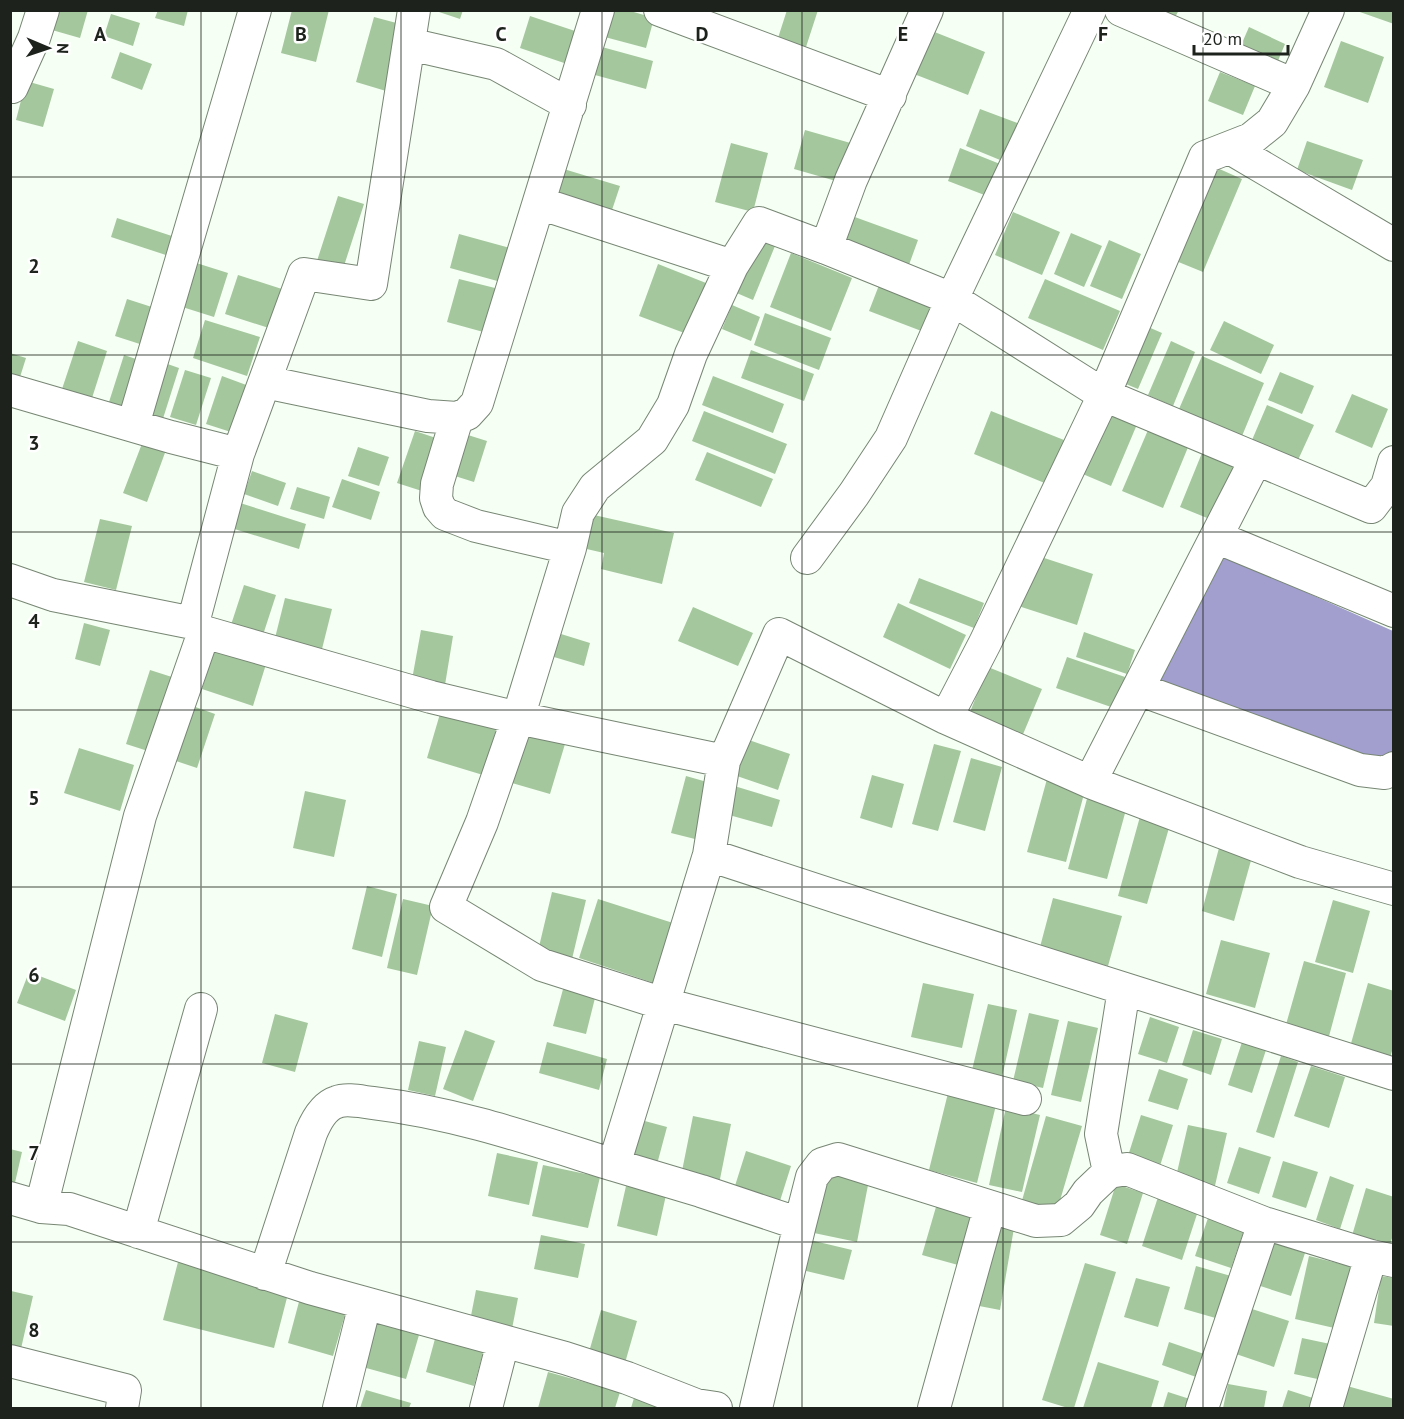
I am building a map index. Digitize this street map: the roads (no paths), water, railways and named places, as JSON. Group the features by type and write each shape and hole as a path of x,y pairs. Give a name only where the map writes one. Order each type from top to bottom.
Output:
{"street":[{"path":"10,86 12,87 34,38 43,10"},
{"path":"133,426 255,10"},
{"path":"41,1207 140,816 199,628 238,454 304,274 371,284 414,10"},
{"path":"265,382 428,416 457,418 467,414 477,403 598,10"},
{"path":"660,10 890,96"},
{"path":"826,248 851,180 927,10"},
{"path":"807,558 854,494 891,438 952,299 1090,10"},
{"path":"1121,10 1294,85"},
{"path":"946,718 985,643 1104,395 1205,157 1251,139 1272,122 1294,85 1328,10"},
{"path":"409,44 496,64 570,105"},
{"path":"1230,148 1394,245"},
{"path":"539,203 732,266"},
{"path":"1025,1099 664,1004 542,965 447,907 482,822 518,718 570,548 578,513 595,487 652,440 673,405 691,354 732,266 759,223 952,299 1104,395 1382,511 1394,462"},
{"path":"10,390 238,454"},
{"path":"457,418 437,484 436,498 445,514 476,526 570,548"},
{"path":"1090,782 1256,459"},
{"path":"1216,537 1394,611"},
{"path":"10,580 53,595 199,628 431,698 724,761"},
{"path":"614,1166 709,855 724,761 779,634 946,718 1090,782 1300,862 1394,889"},
{"path":"1138,689 1360,770 1385,773 1394,768"},
{"path":"709,855 1394,1074"},
{"path":"1110,1172 1101,1134 1124,989"},
{"path":"138,1232 201,1009"},
{"path":"265,1274 311,1133 319,1116 336,1102 356,1101 407,1107 464,1119 701,1191 800,1224"},
{"path":"756,1408 812,1177 822,1164 838,1159 1036,1221 1061,1220 1079,1205 1088,1192 1110,1172 1127,1169 1263,1222 1382,1258 1326,1408"},
{"path":"10,1198 41,1207 69,1209 265,1274 365,1304 565,1358 627,1378 702,1407"},
{"path":"934,1408 990,1207"},
{"path":"1202,1408 1263,1222"},
{"path":"339,1408 365,1304"},
{"path":"486,1408 503,1342"},
{"path":"10,1361 125,1390 122,1408"}]}
